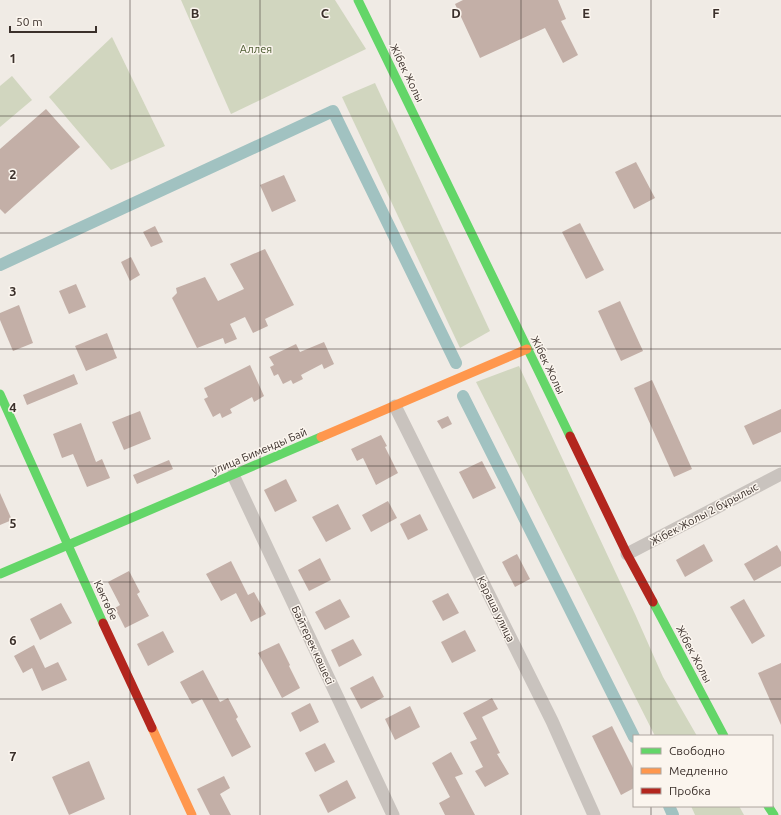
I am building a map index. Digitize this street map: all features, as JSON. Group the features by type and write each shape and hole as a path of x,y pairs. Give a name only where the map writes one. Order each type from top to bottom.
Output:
{"street":[{"name":"Жібек Жолы","path":"358,0 627,554 723,735"},
{"name":"улица Бименды Бай","path":"0,574 527,349"},
{"name":"Көктөбе","path":"0,394 68,546 192,815"},
{"name":"Караша улица","path":"395,406 552,721 594,815"},
{"name":"Жібек Жолы 2 бұрылыс","path":"627,554 781,474"},
{"name":"Бәйтерек көшесі","path":"233,475 393,815"}],"green space":[{"name":"Аллея","path":"181,0 335,0 366,49 231,114"},
{"path":"112,37 165,146 111,170 49,97"},
{"path":"12,76 32,100 0,127 0,86"},
{"path":"375,83 490,331 460,348 342,97"},
{"path":"519,366 663,677 696,735 654,735 476,382"},
{"path":"691,807 740,807 744,815 695,815"}],"building":[{"path":"463,0 558,0 566,19 561,21 578,55 563,63 545,28 480,58 455,4"},
{"path":"46,109 80,147 5,214 0,209 0,149"},
{"path":"636,162 655,198 634,209 615,172"},
{"path":"284,175 296,201 272,212 260,185"},
{"path":"580,223 604,270 586,279 562,232"},
{"path":"155,226 163,242 151,247 143,232"},
{"path":"265,249 294,305 265,319 268,326 253,333 245,317 230,324 237,339 225,344 223,338 197,348 172,298 177,293 176,288 205,277 218,301 244,289 230,264"},
{"path":"131,257 140,275 130,281 121,262"},
{"path":"76,284 86,307 69,314 59,291"},
{"path":"620,301 643,351 621,361 598,311"},
{"path":"19,305 33,343 13,351 0,320 0,313"},
{"path":"107,333 117,358 86,371 75,346"},
{"path":"324,342 334,364 324,369 322,364 301,375 303,379 293,384 291,380 283,384 278,374 274,376 270,367 274,365 269,357 296,344 300,352"},
{"path":"250,365 264,396 254,402 252,397 230,409 232,413 222,418 220,413 213,417 204,399 208,397 204,388"},
{"path":"74,374 78,384 27,405 23,395"},
{"path":"652,380 692,469 674,477 634,388"},
{"path":"781,409 781,432 753,445 744,426"},
{"path":"140,411 151,439 124,450 112,422"},
{"path":"448,416 452,424 442,429 437,421"},
{"path":"81,423 96,462 102,459 110,478 87,487 73,454 62,458 53,434"},
{"path":"381,435 387,446 385,447 398,473 376,485 363,458 357,461 351,449"},
{"path":"169,460 173,469 137,484 133,475"},
{"path":"482,461 496,488 473,499 459,472"},
{"path":"286,479 297,501 275,512 264,490"},
{"path":"0,493 12,520 0,525"},
{"path":"388,501 397,518 371,532 362,515"},
{"path":"338,504 351,529 326,542 312,517"},
{"path":"420,514 428,530 408,540 400,524"},
{"path":"704,544 713,561 685,577 676,560"},
{"path":"777,545 781,552 781,566 754,581 744,564"},
{"path":"517,554 530,579 515,587 502,562"},
{"path":"320,558 331,580 309,591 298,570"},
{"path":"231,561 248,595 254,592 266,614 251,622 236,593 221,601 206,574"},
{"path":"129,571 140,592 137,594 149,616 125,628 115,608 120,605 108,582"},
{"path":"448,593 459,613 443,621 432,601"},
{"path":"340,599 350,617 325,630 315,612"},
{"path":"744,599 765,636 752,644 730,607"},
{"path":"61,603 72,623 40,640 30,619"},
{"path":"465,630 476,651 452,663 441,642"},
{"path":"163,631 174,652 148,666 137,644"},
{"path":"353,639 362,655 339,667 331,650"},
{"path":"279,643 300,688 282,698 258,653"},
{"path":"34,645 45,668 58,662 67,680 42,691 32,668 23,673 14,656"},
{"path":"781,663 781,725 758,673"},
{"path":"203,670 220,702 228,698 238,717 236,719 251,747 232,757 202,699 192,704 180,682"},
{"path":"373,676 384,697 361,709 350,688"},
{"path":"492,698 498,709 482,717 500,753 497,754 509,774 485,787 475,771 483,767 470,742 477,739 463,713"},
{"path":"310,703 319,722 300,732 291,713"},
{"path":"410,706 420,727 395,740 385,719"},
{"path":"612,726 633,768 633,789 621,795 592,736"},
{"path":"325,743 335,762 315,772 305,753"},
{"path":"451,752 463,774 455,777 475,815 445,815 439,803 450,797 432,763"},
{"path":"89,761 105,799 69,815 52,777"},
{"path":"224,776 230,788 220,794 231,815 210,815 197,789"},
{"path":"347,780 356,798 328,813 319,795"}],"waterway":[{"path":"0,265 333,111 456,363"},
{"path":"463,396 633,735"},
{"path":"669,807 673,815"}],"traffic: fast":[{"path":"358,0 570,436"},
{"path":"0,394 103,623"},
{"path":"0,574 321,437"},
{"path":"653,602 723,735"},
{"path":"769,807 774,815"}],"traffic: slow":[{"path":"321,437 527,349"},
{"path":"152,728 192,815"}],"traffic: jam":[{"path":"570,436 627,554 653,602"},
{"path":"103,623 152,728"}]}
